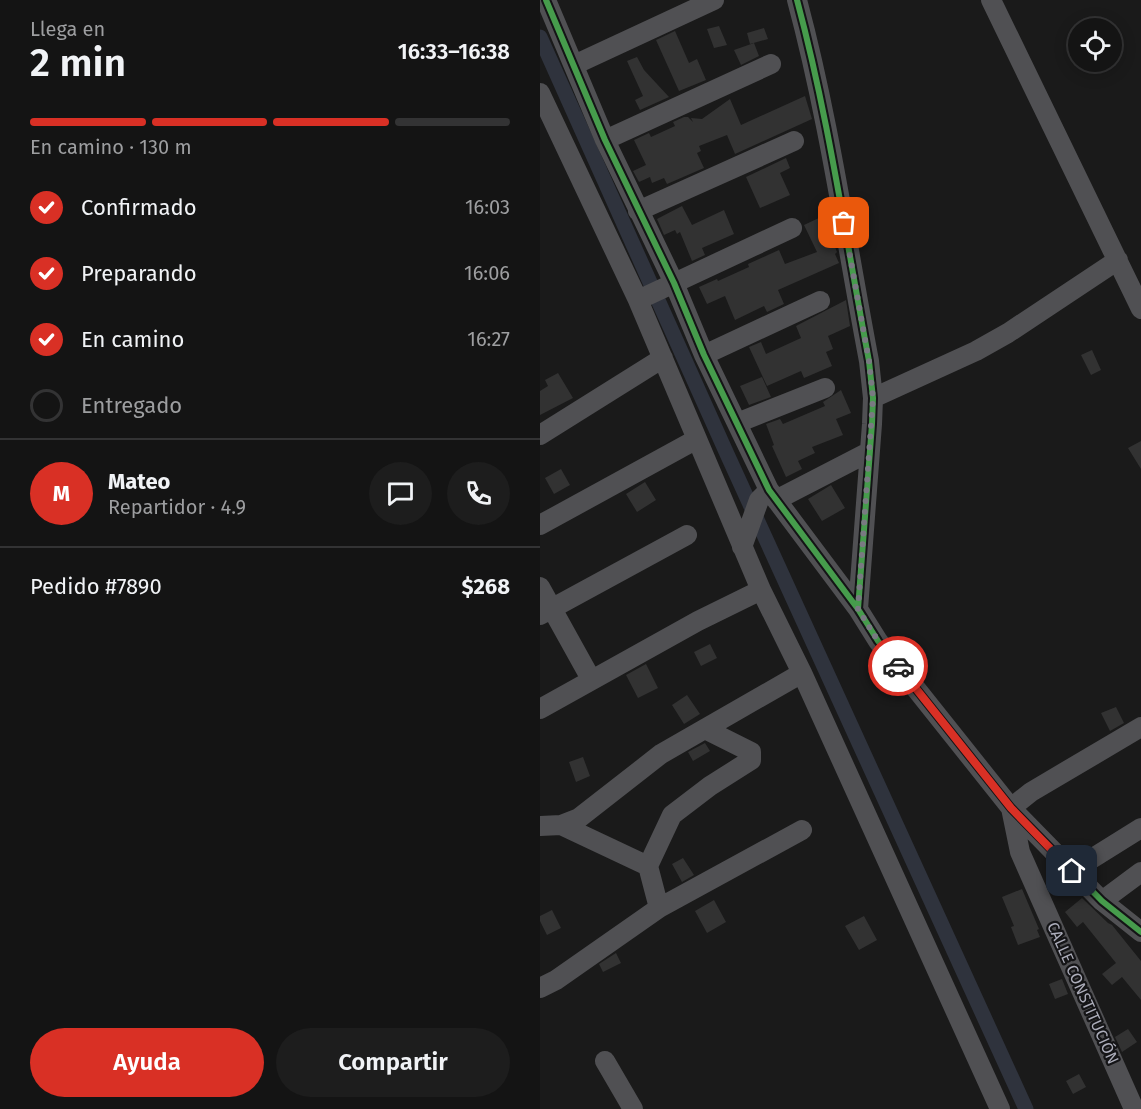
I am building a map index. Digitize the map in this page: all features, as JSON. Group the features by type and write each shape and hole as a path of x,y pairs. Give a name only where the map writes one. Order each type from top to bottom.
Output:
{"street":[{"path":"546,0 605,140 638,211 668,286 737,423 768,497 858,609 878,641 1011,808 1102,901 1141,932"},
{"path":"574,64 714,0"},
{"path":"797,0 810,48 826,126 869,361 873,398 858,609"},
{"path":"991,0 1141,309"},
{"path":"605,140 771,64"},
{"path":"540,93 641,298 697,439 744,541 761,590 802,673 1000,1109"},
{"path":"638,211 794,141"},
{"path":"641,298 792,228"},
{"path":"873,398 976,351 1008,333 1118,260"},
{"path":"704,354 820,301"},
{"path":"540,435 663,358"},
{"path":"737,423 825,388"},
{"path":"540,525 697,439"},
{"path":"744,541 768,497 869,452"},
{"path":"546,611 687,535"},
{"path":"540,587 546,611 591,679"},
{"path":"540,709 698,621 761,590"},
{"path":"540,826 561,825 579,818 661,754 802,673"},
{"path":"1011,808 1031,792 1141,727"},
{"path":"659,908 648,866 672,815 710,786 751,760 751,752 705,729"},
{"name":"CALLE CONSTITUCIÓN","path":"1011,808 1020,852 1135,1097"},
{"path":"561,825 648,866"},
{"path":"1072,871 1141,828"},
{"path":"540,988 556,980 659,908 802,830"},
{"path":"1102,901 1141,872"},
{"path":"605,1061 633,1109"}],"building":[{"path":"719,26 727,45 714,48 707,29"},
{"path":"764,28 768,39 750,44 747,33"},
{"path":"675,31 689,63 697,59 706,80 679,91 656,40"},
{"path":"754,43 759,56 741,65 734,50"},
{"path":"637,57 644,70 669,97 640,110 635,100 643,96 627,61"},
{"path":"805,96 812,119 735,154 727,135 699,146 701,151 697,153 704,168 667,184 664,178 652,183 650,177 639,182 633,171 646,165 634,140 649,133 651,137 675,126 673,122 684,117 688,117 693,122 691,118 702,119 730,99 741,125"},
{"path":"786,158 790,168 780,173 790,195 760,208 746,177"},
{"path":"682,206 692,225 724,210 734,234 702,248 705,255 692,261 680,232 677,234 675,230 664,235 657,219"},
{"path":"823,216 839,263 778,290 784,304 767,312 764,306 735,320 725,296 707,304 699,287 749,267 748,264 779,250 785,264 817,252 804,225"},
{"path":"846,300 850,326 828,336 833,349 826,352 832,366 804,378 801,371 767,386 749,347 761,342 766,354 801,338 796,326"},
{"path":"1092,350 1101,370 1091,375 1081,355"},
{"path":"558,373 573,398 540,415 540,391 548,386 545,380"},
{"path":"762,377 771,397 749,405 740,386"},
{"path":"841,390 851,413 836,419 843,435 812,447 815,453 798,461 802,469 786,477 772,446 774,445 766,424 780,419 783,424 825,406 823,402"},
{"path":"1141,441 1141,469 1128,448"},
{"path":"561,469 570,485 554,494 545,478"},
{"path":"645,482 656,500 637,512 626,494"},
{"path":"831,485 845,508 822,521 808,499"},
{"path":"710,644 717,658 701,666 694,652"},
{"path":"646,664 658,688 638,698 626,675"},
{"path":"687,695 700,714 684,724 672,705"},
{"path":"1116,707 1124,723 1110,731 1101,713"},
{"path":"705,743 710,751 693,761 688,752"},
{"path":"583,757 590,776 576,782 569,762"},
{"path":"683,858 694,875 682,882 672,864"},
{"path":"1022,889 1039,929 1037,930 1040,937 1018,945 1011,927 1014,926 1002,897"},
{"path":"1082,898 1112,925 1141,961 1141,1000 1122,977 1112,985 1102,974 1116,963 1083,922 1077,927 1065,912"},
{"path":"714,900 726,922 707,933 695,911"},
{"path":"552,910 561,928 547,935 540,916"},
{"path":"864,916 877,940 859,950 845,926"},
{"path":"616,953 621,963 603,972 599,964"},
{"path":"1062,979 1068,994 1055,999 1049,984"},
{"path":"1128,1029 1137,1042 1122,1052 1115,1037"},
{"path":"1079,1074 1086,1087 1073,1094 1066,1081"}],"waterway":[{"path":"540,37 727,454 1026,1109"}],"cycle path":[{"path":"546,0 605,140 674,283 704,355 769,490 858,609 878,641 1011,808 1102,901 1141,932"},
{"path":"797,0 828,135 869,361 873,398 858,609"}],"way so far":[{"path":"844,223 869,361 873,398 858,609 878,641 898,666"}],"route":[{"path":"898,666 1011,808 1072,871"}]}
